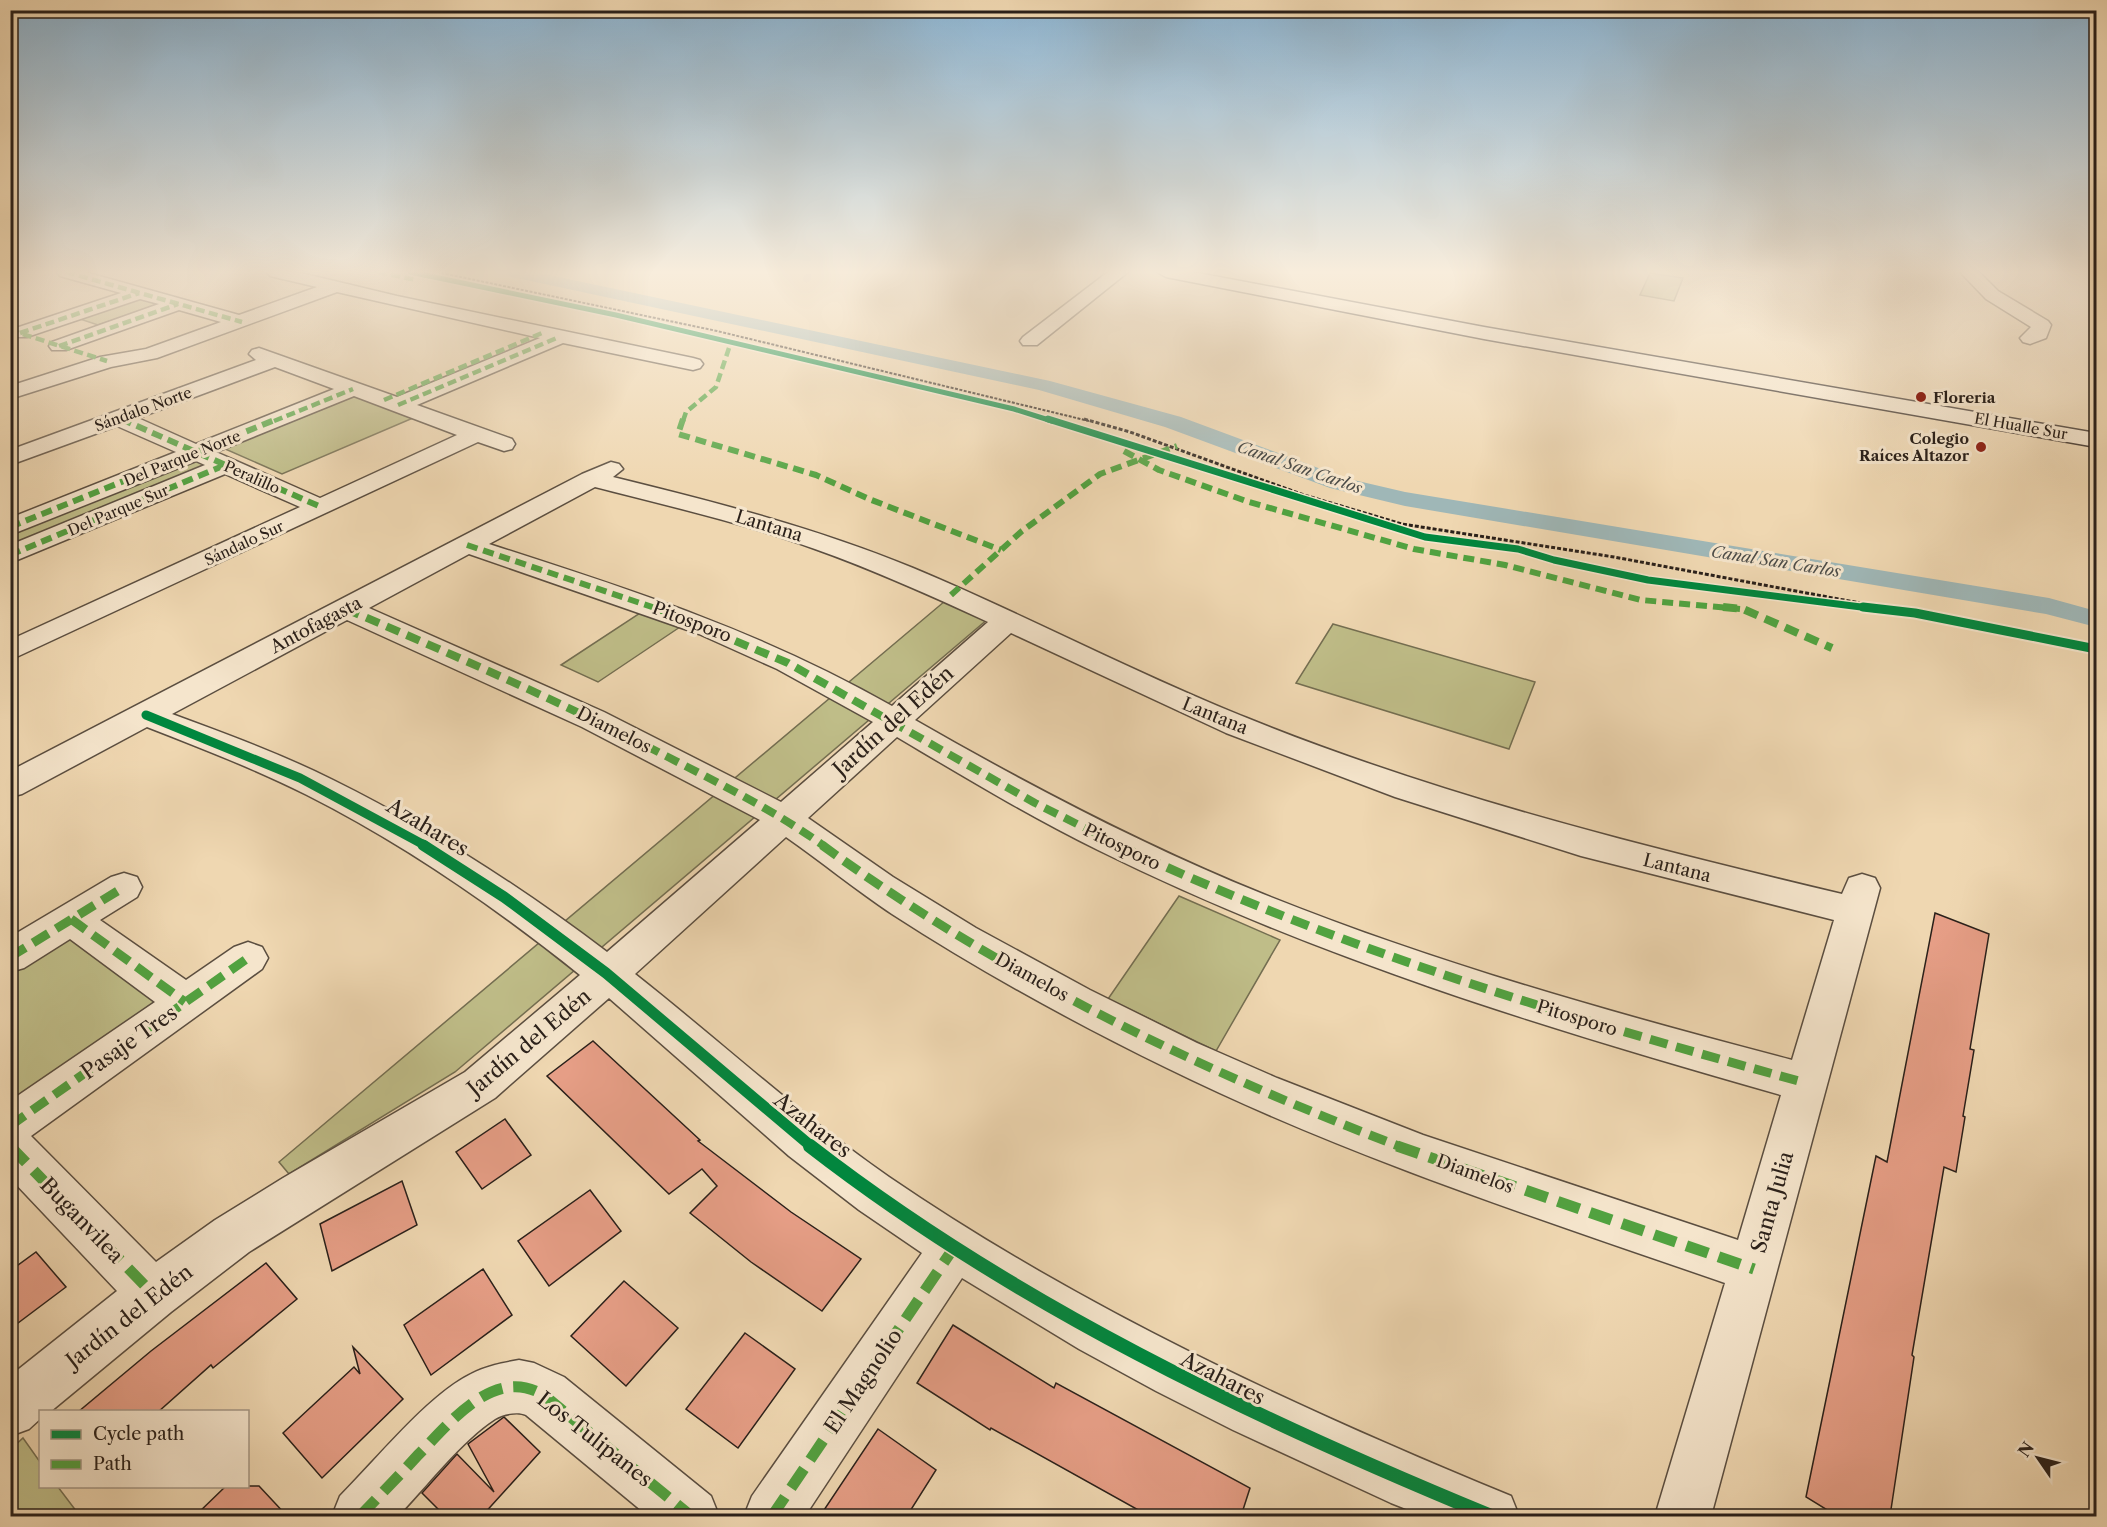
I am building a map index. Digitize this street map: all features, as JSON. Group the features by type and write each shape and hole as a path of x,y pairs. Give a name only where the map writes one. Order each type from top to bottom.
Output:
{"street":[{"path":"50,343 107,361"},
{"path":"59,346 67,343"},
{"path":"10,393 107,361 150,354 181,343"},
{"path":"391,402 530,343"},
{"path":"591,343 693,364"},
{"name":"El Hualle Sur","path":"1544,343 2097,440"},
{"name":"Sándalo Norte","path":"10,458 118,418 267,357 353,389"},
{"path":"353,389 504,444"},
{"name":"Del Parque Norte","path":"10,527 353,389"},
{"name":"Peralillo","path":"118,418 321,507"},
{"name":"Sándalo Sur","path":"10,651 477,434"},
{"name":"Antofagasta","path":"10,786 621,464"},
{"name":"Del Parque Sur","path":"10,555 225,465"},
{"name":"Lantana","path":"591,479 743,518 813,540 893,570 1150,689 1241,727 1476,812 1581,843 1858,900"},
{"name":"Pitosporo","path":"467,545 707,627 788,663 893,720 1059,816 1174,872 1264,909 1462,982 1649,1041 1806,1083"},
{"name":"Diamelos","path":"346,609 574,709 783,819 889,892 983,951 1114,1022 1229,1078 1370,1136 1510,1188 1754,1269"},
{"name":"Jardín del Edén","path":"10,1410 153,1294 232,1236 298,1193 480,1085 609,975 1007,621"},
{"name":"Azahares","path":"146,714 318,787 408,835 489,887 609,975 788,1130 876,1195 955,1246 1141,1356 1206,1391 1351,1460 1491,1516"},
{"path":"10,957 124,887"},
{"name":"Santa Julia","path":"1683,1516 1858,900"},
{"path":"71,919 185,1002"},
{"name":"Pasaje Tres","path":"10,1126 248,958"},
{"name":"Buganvilea","path":"10,1146 153,1294"},
{"name":"El Magnolio","path":"772,1516 955,1246"},
{"name":"Los Tulipanes","path":"360,1516 468,1406 490,1392 519,1386 534,1389 545,1396 691,1516"}],"path":[{"path":"734,343 1014,409 1091,432"},
{"path":"769,343 1045,409 1130,432 1293,491 1402,524 1614,557 1927,615"},
{"path":"1157,453 1425,537 1518,549 1545,557"},
{"path":"1765,596 1915,613"}],"shaded area":[{"path":"354,395 413,418 282,474 223,448"},
{"path":"194,456 217,467 11,552 11,530"},
{"path":"945,601 989,618 455,1072 289,1174 279,1162"},
{"path":"643,611 680,627 598,682 561,665"},
{"path":"1333,624 1535,682 1509,749 1296,683"},
{"path":"1179,896 1280,940 1216,1051 1108,999"},
{"path":"65,933 161,999 11,1105 11,964"},
{"path":"23,1438 39,1461 39,1488 59,1488 80,1516 11,1516 11,1449"}],"building":[{"path":"1935,913 1989,934 1970,1049 1974,1050 1963,1116 1965,1117 1956,1172 1944,1167 1912,1355 1914,1357 1890,1516 1837,1516 1806,1497 1876,1156 1887,1162"},
{"path":"593,1041 700,1140 698,1141 791,1212 861,1259 822,1311 751,1262 690,1213 717,1186 702,1169 669,1194 547,1076"},
{"path":"505,1119 531,1155 482,1189 456,1152"},
{"path":"402,1181 417,1225 332,1271 320,1224"},
{"path":"590,1190 621,1231 549,1286 518,1241"},
{"path":"36,1252 66,1287 10,1329 10,1271"},
{"path":"266,1263 297,1299 213,1368 211,1365 160,1410 80,1410 151,1351"},
{"path":"483,1269 512,1315 431,1375 404,1325"},
{"path":"624,1281 678,1328 626,1386 571,1336"},
{"path":"953,1325 1054,1388 1056,1383 1250,1488 1241,1516 1149,1516 991,1428 990,1430 917,1383"},
{"path":"745,1333 795,1369 738,1448 686,1409"},
{"path":"353,1347 403,1399 322,1478 283,1433 354,1367 360,1374"},
{"path":"504,1417 540,1452 482,1516 445,1516 422,1493 457,1454 494,1492 468,1444"},
{"path":"878,1429 936,1470 907,1516 820,1516"},
{"path":"259,1486 287,1516 195,1516 224,1488"}],"waterway":[{"name":"Canal San Carlos","path":"847,343 1043,385 1173,422 1338,483 1405,499 2049,606 2096,619"}],"marked path":[{"path":"51,343 107,361"},
{"path":"59,346 67,343"},
{"path":"384,400 518,343"},
{"path":"398,405 544,343"},
{"path":"729,348 716,387 686,412 678,434 816,475 869,499 1001,550"},
{"path":"10,527 353,389"},
{"path":"118,418 321,507"},
{"path":"951,595 1022,531 1100,474 1177,446"},
{"path":"1124,451 1159,470 1249,502 1414,549 1505,565 1641,600 1743,609 1832,648"},
{"path":"10,555 225,465"},
{"path":"467,545 629,598 749,645 846,694 1073,823 1152,861 1326,934 1484,990 1564,1015 1806,1083"},
{"path":"346,609 552,700 744,796 784,819 880,887 962,939 1104,1017 1182,1056 1261,1092 1423,1156 1754,1269"},
{"path":"10,957 124,887"},
{"path":"71,919 185,1002"},
{"path":"10,1126 248,958"},
{"path":"10,1146 153,1294"},
{"path":"772,1516 955,1246"},
{"path":"360,1516 460,1412 490,1392 519,1386 534,1389 545,1396 691,1516"}],"cycle path":[{"path":"736,343 1014,409 1425,537 1518,549 1554,560 1648,580 1753,595 1915,613 2096,649"},
{"path":"146,715 300,778 433,850 504,897 606,973 840,1169 948,1242 1022,1288 1097,1331 1252,1411 1410,1483 1491,1516"}],"place":[{"name":"Floreria","path":"1921,397"},
{"name":"Colegio Raíces Altazor","path":"1981,447"}]}
